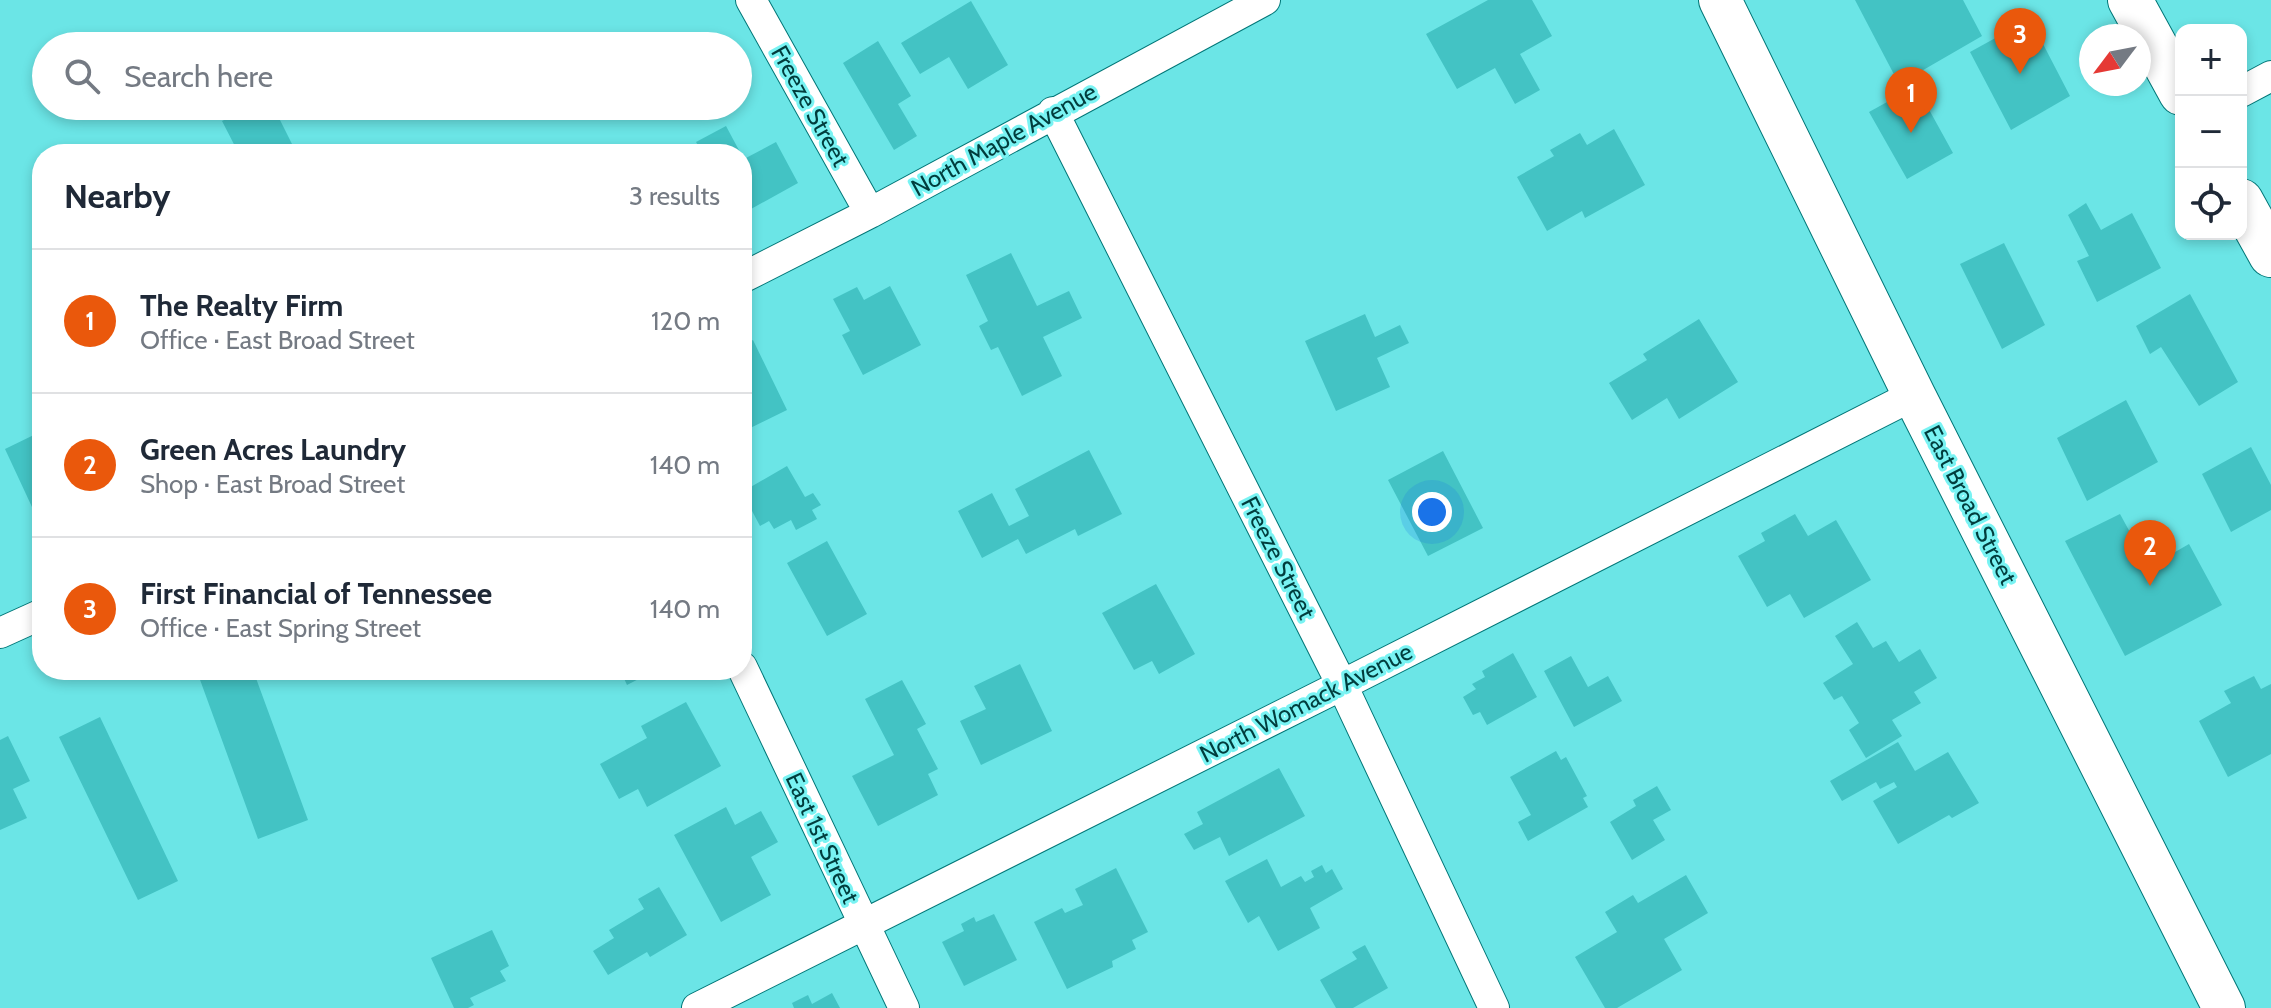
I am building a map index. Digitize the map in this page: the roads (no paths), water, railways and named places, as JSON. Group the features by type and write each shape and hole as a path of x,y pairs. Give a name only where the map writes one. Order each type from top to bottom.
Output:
{"main road":[{"path":"2130,0 2175,82"},
{"path":"2247,212 2271,255"}],"street":[{"name":"Freeze Street","path":"751,0 870,213"},
{"name":"North Maple Avenue","path":"752,273 870,213 1265,0"},
{"name":"East Broad Street","path":"1720,0 1914,395 2224,1008"},
{"path":"2247,89 2271,76"},
{"name":"Freeze Street","path":"1053,112 1342,685 1494,1008"},
{"name":"North Womack Avenue","path":"697,1008 1914,395"},
{"path":"0,633 32,619"},
{"name":"East 1st Street","path":"748,680 904,1008"}],"place":[{"name":"First Financial of Tennessee","path":"2020,74"},
{"name":"The Realty Firm","path":"1911,133"},
{"name":"Green Acres Laundry","path":"2150,586"}]}
